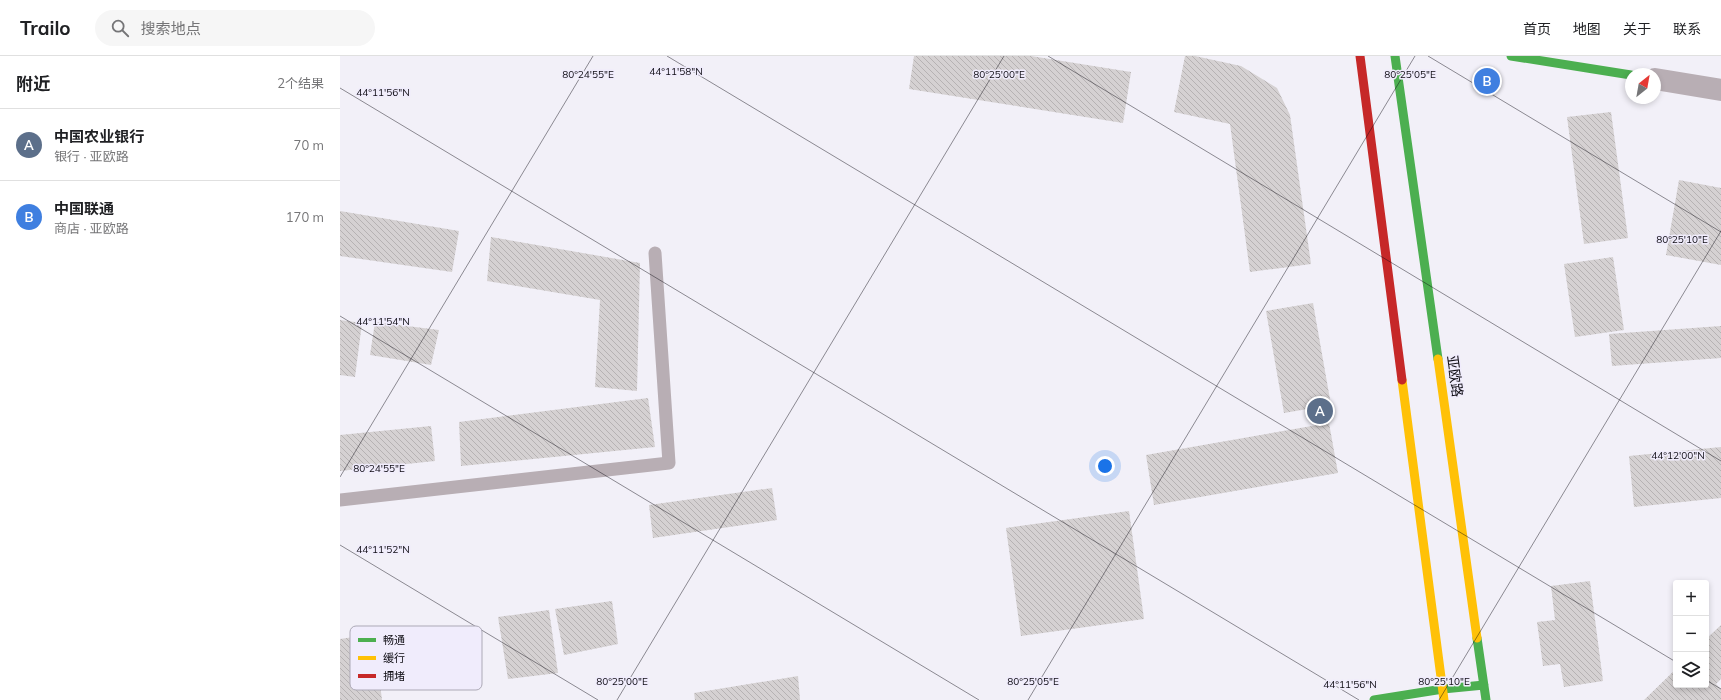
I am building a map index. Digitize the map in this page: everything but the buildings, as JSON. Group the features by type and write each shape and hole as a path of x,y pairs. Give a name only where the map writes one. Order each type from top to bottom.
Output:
{"main road":[{"path":"1360,56 1444,700"},
{"name":"亚欧路","path":"1395,56 1486,700"},
{"path":"1511,56 1625,74"},
{"path":"1374,700 1442,689 1484,685"}],"street":[{"path":"1661,80 1721,90"}],"lane":[{"path":"340,500 669,463 654,253"}],"traffic: fast":[{"path":"1395,56 1438,359"},
{"path":"1511,56 1625,74"},
{"path":"1477,638 1486,700"},
{"path":"1374,700 1443,689 1484,685"}],"traffic: slow":[{"path":"1438,359 1477,638"},
{"path":"1402,380 1444,700"}],"traffic: jam":[{"path":"1360,56 1402,380"}],"place":[{"name":"中国联通","path":"1487,81"},
{"name":"中国农业银行","path":"1320,411"}]}
